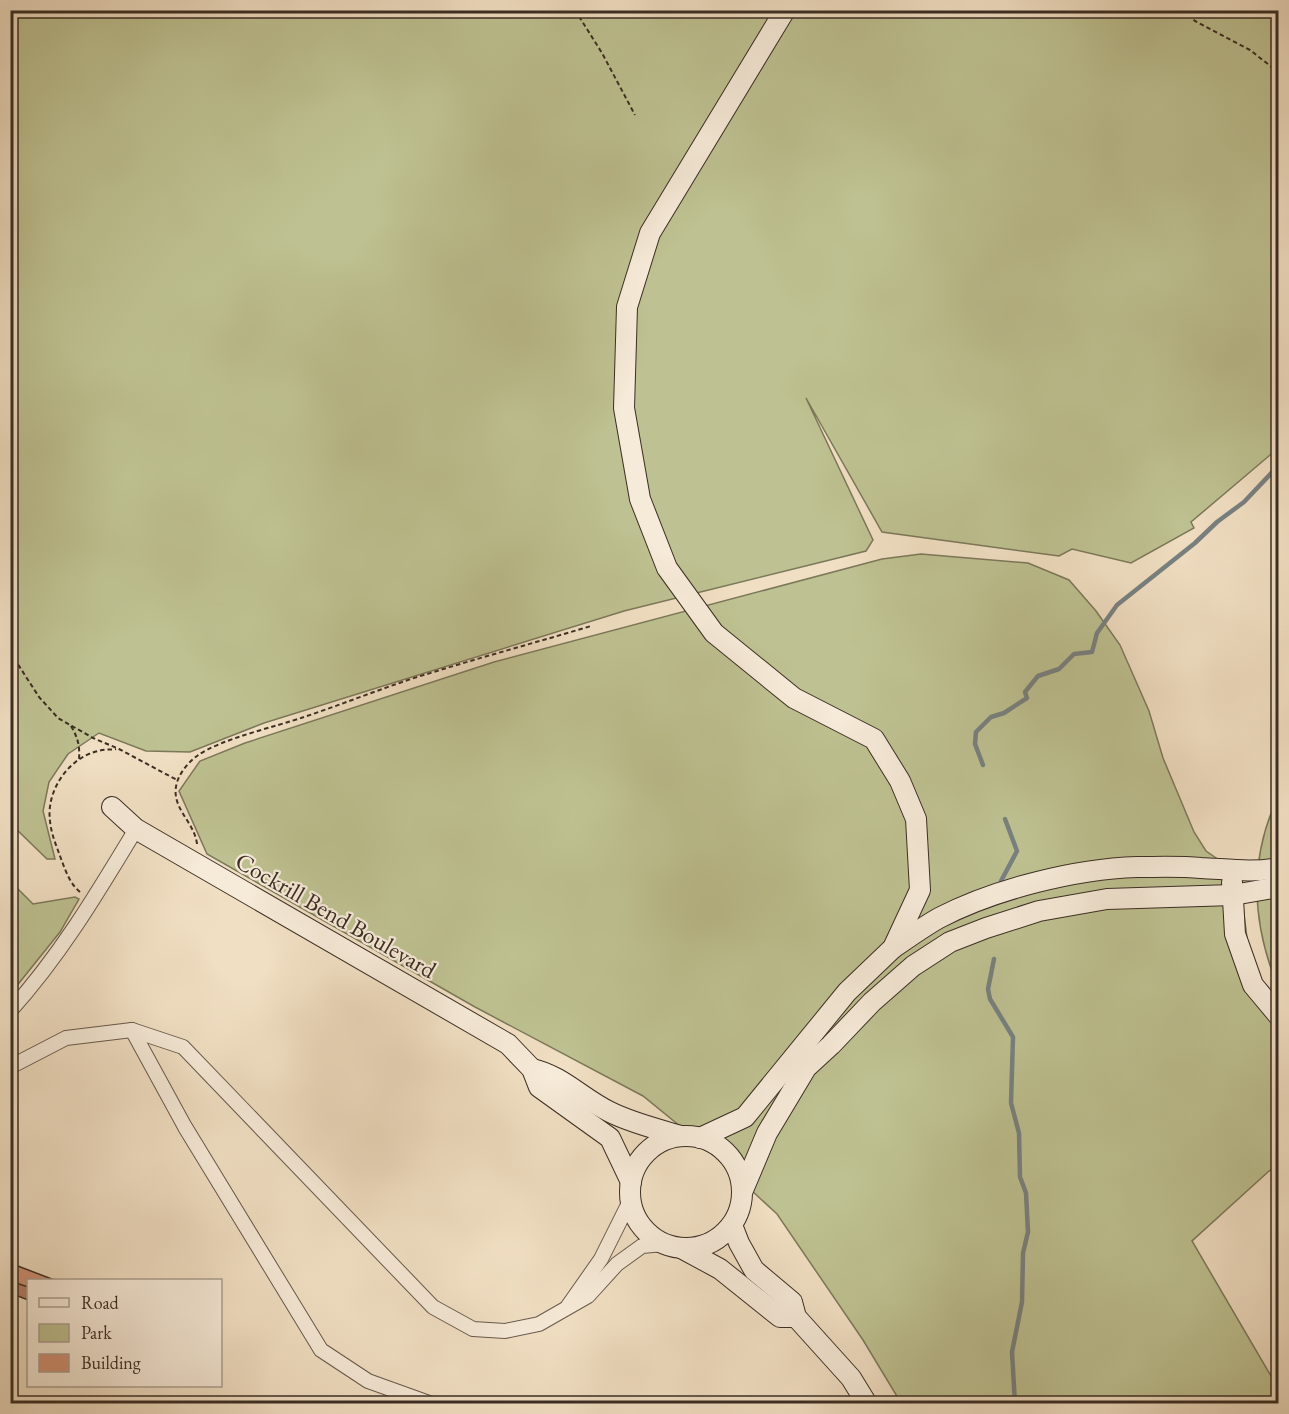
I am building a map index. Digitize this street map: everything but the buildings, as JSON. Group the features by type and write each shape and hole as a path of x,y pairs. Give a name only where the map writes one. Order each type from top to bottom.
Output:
{"street":[{"path":"785,10 650,233 627,307 624,408 640,499 667,568 714,633 794,698 874,739 900,781 916,819 920,890 893,948"},
{"name":"Cockrill Bend Boulevard","path":"112,807 136,829 508,1044 532,1069 539,1087 610,1138 631,1192"},
{"path":"10,1011 34,985 73,932 136,829"},
{"path":"10,1068 66,1038 132,1030 183,1047 433,1307 473,1329 505,1331 539,1324 566,1310 588,1296 617,1264 642,1246 702,1247 719,1238 732,1225 740,1208 743,1190 800,1063 847,992 893,948 939,918 984,899 1084,872 1135,867 1200,867 1232,870 1278,868"},
{"path":"1232,870 1235,934 1253,985 1278,1015"},
{"path":"566,1310 601,1259 631,1192 638,1164 650,1150 665,1140 692,1137 745,1117 800,1063 831,1045 872,1002 913,966 950,942 1039,911 1107,899 1233,895 1278,888"},
{"path":"920,890 939,918 950,942"},
{"path":"132,1030 186,1128 321,1350 368,1382 432,1404"},
{"name":"Cockrill Bend Boulevard","path":"532,1069 547,1072 609,1112 637,1123 692,1137"},
{"path":"692,1137 717,1145 730,1157 739,1172 743,1190"},
{"path":"631,1192 636,1219 648,1234 720,1269 780,1317 796,1317"},
{"path":"732,1225 754,1270 792,1302 796,1317 851,1378 867,1404"}],"path":[{"path":"575,10 602,53 635,115"},
{"path":"1182,10 1195,21 1250,50 1278,72"},
{"path":"190,860 197,843 195,834 181,814 177,802 178,780 182,772 197,756 228,742 410,680 591,626"},
{"path":"10,652 48,708 58,718 178,780"},
{"path":"71,726 80,747 79,760"},
{"path":"92,901 75,888 70,881 54,839 50,806 57,782 79,760 97,751 119,749"}],"green space":[{"path":"11,11 1278,11 1278,452 1276,450 1191,522 1194,528 1131,563 1072,549 1059,556 882,532 806,398 873,540 866,551 624,611 264,723 190,752 146,751 99,733 68,754 49,782 43,811 55,859 47,859 14,827 11,829"},
{"path":"921,554 1028,563 1069,580 1096,611 1120,645 1149,711 1163,758 1194,832 1206,851 1222,862 1240,882 1249,954 1278,1019 1278,1166 1269,1171 1192,1241 1278,1388 1278,1403 901,1403 863,1340 777,1214 697,1140 643,1096 475,1007 207,854 179,791 200,761 245,743 494,662 882,559"},
{"path":"1278,797 1278,987 1263,940 1257,892 1262,844"},
{"path":"11,882 33,904 75,897 79,899 60,932 11,993"}],"waterway":[{"path":"983,765 975,744 976,732 991,717 1004,713 1027,698 1025,692 1038,676 1059,669 1074,654 1092,652 1097,633 1117,605 1244,502 1278,466"},
{"path":"1001,881 1017,851 1005,819"},
{"path":"994,959 988,989 990,999 1013,1037 1011,1103 1019,1133 1020,1177 1026,1193 1028,1232 1023,1253 1022,1302 1012,1352 1015,1404"}]}
